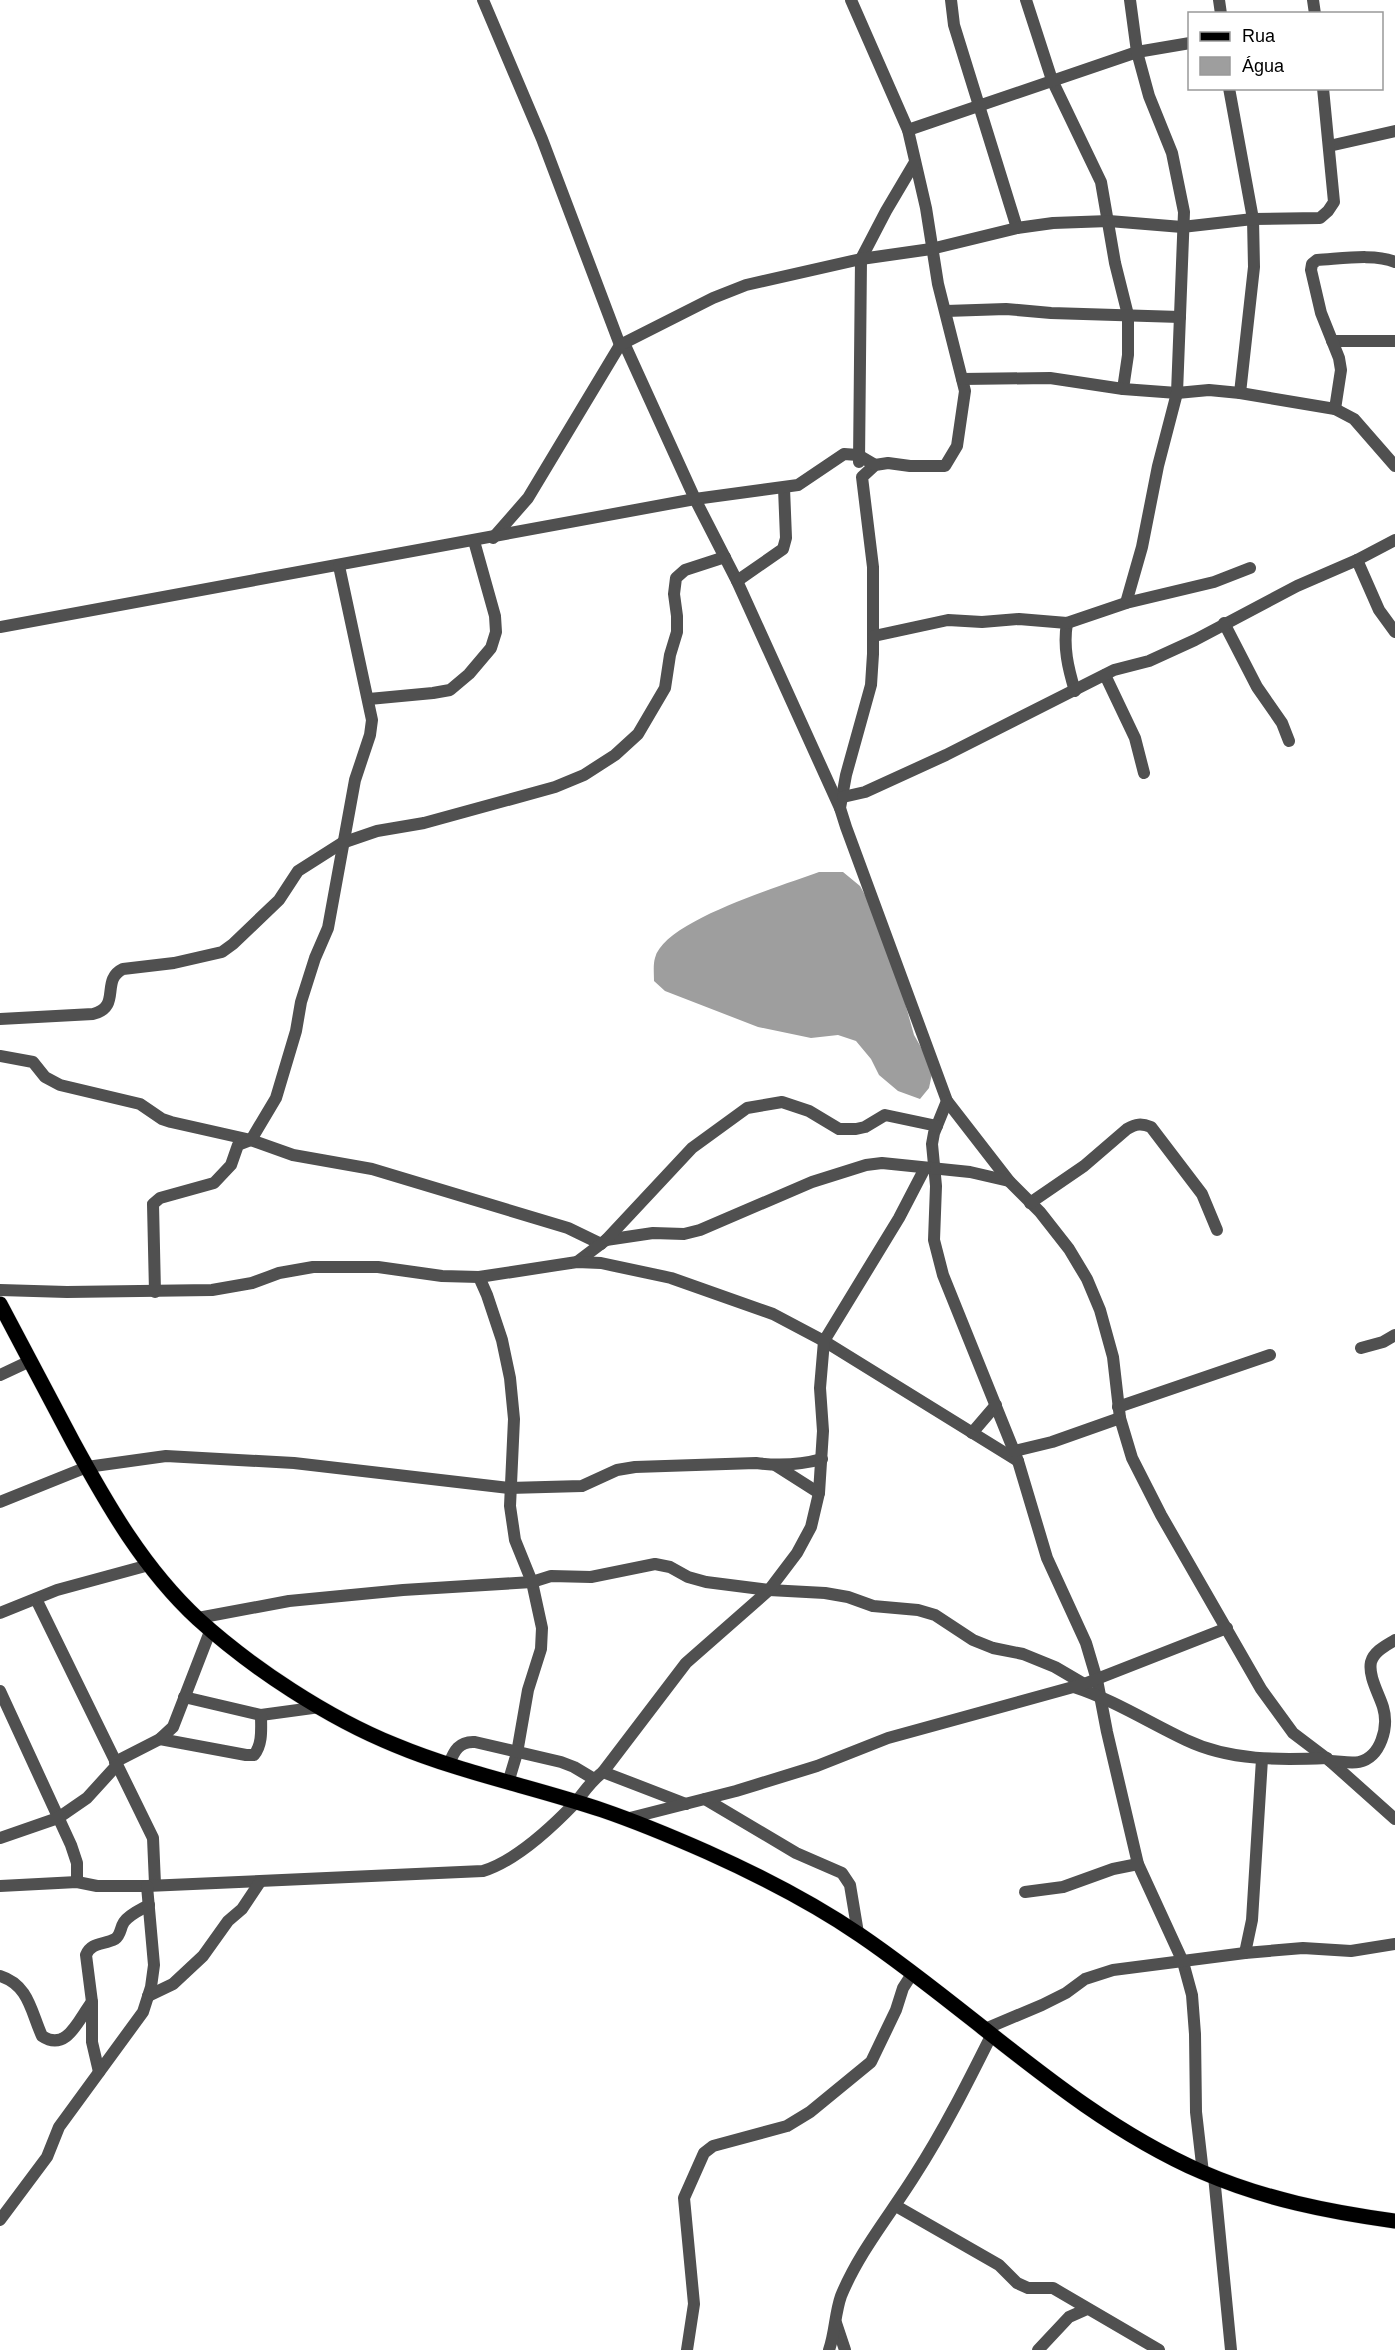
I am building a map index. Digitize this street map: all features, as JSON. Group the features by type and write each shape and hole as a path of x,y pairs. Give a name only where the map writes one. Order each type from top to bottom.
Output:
{"main road":[{"path":"0,1304 113,1515 149,1565 211,1629 262,1669 336,1719 396,1746 508,1783 602,1810 707,1852 858,1933 1090,2110 1166,2154 1208,2175 1273,2198 1326,2211 1395,2221"}],"street":[{"path":"483,0 542,139 622,344 842,803 915,1017 947,1101 1009,1181 1070,1249 1087,1279 1100,1310 1113,1357 1119,1412 1132,1458 1161,1515 1261,1689 1293,1733 1329,1760 1395,1820"},
{"path":"850,0 908,130 926,208 938,284 965,391 957,446 945,466 910,466 888,463 875,465 862,477"},
{"path":"951,0 954,25 977,106 1017,228"},
{"path":"1026,0 1052,80 1101,182 1115,263 1128,315 1128,354 1123,389"},
{"path":"1126,603 1142,547 1158,466 1177,393 1184,212 1172,153 1149,96 1137,52 1130,0"},
{"path":"908,130 1137,52 1188,43"},
{"path":"1230,90 1253,219 1254,267 1240,393"},
{"path":"493,538 528,498 622,344 712,298 746,285 861,259 931,249 1017,228 1053,223 1109,220 1182,227 1253,219 1320,218 1329,211 1334,202 1323,90"},
{"path":"1329,146 1395,131"},
{"path":"842,803 846,775 871,685 874,636 873,567 858,455 861,259 885,211 915,162"},
{"path":"1335,409 1341,370 1321,313 1311,270 1312,264 1317,260 1358,258 1389,259 1395,262"},
{"path":"946,311 1006,309 1180,318"},
{"path":"1332,341 1395,341"},
{"path":"962,379 1050,378 1123,389 1177,393 1209,390 1335,409 1354,419 1395,466"},
{"path":"0,627 695,500 798,486 843,454 858,455 875,465"},
{"path":"737,581 783,549 786,538 784,488"},
{"path":"842,803 946,755 1105,675 1149,661 1195,640 1297,586 1357,560 1395,540"},
{"path":"369,699 450,690 469,674 491,648 496,632 495,616 474,541"},
{"path":"0,1019 93,1014 103,1011 108,1005 113,978 118,972 222,952 279,900 298,871 342,843 377,831 424,824 555,787 584,775 615,755 638,734 664,688 678,616 674,594 676,578 685,570 726,557"},
{"path":"1357,560 1379,610 1395,632"},
{"path":"155,1292 153,1204 160,1198 214,1183 231,1165 238,1145 251,1140 276,1098 296,1031 301,1002 315,958 328,928 355,780 370,735 372,720 339,566"},
{"path":"874,636 925,623 948,620 982,622 1019,619 1067,623 1126,603 1214,582 1250,568"},
{"path":"1067,623 1064,640 1075,691"},
{"path":"1224,623 1257,687 1282,723 1289,741"},
{"path":"1105,675 1135,738 1144,773"},
{"path":"0,1056 33,1062 45,1077 60,1085 140,1104 162,1119 171,1122 251,1140 293,1155 372,1169 568,1228 603,1242 652,1233 684,1234 700,1230 812,1182 882,1163 964,1172 1009,1181"},
{"path":"947,1101 932,1144 930,1168 936,1186 934,1240 943,1275 1017,1456 1047,1558 1086,1642 1101,1696 1107,1732 1138,1864 1183,1962 1192,1995 1196,2112 1208,2175 1231,2350"},
{"path":"577,1262 603,1242 692,1148 747,1108 782,1102 809,1111 839,1129 865,1127 885,1115 937,1126"},
{"path":"1030,1203 1084,1166 1127,1129 1135,1124 1144,1124 1151,1127 1202,1194 1217,1230"},
{"path":"936,1186 980,1165 987,1152"},
{"path":"0,1876 0,1886 77,1882 97,1886 260,1882 483,1871 500,1866 515,1856 575,1803 686,1663 769,1590 797,1554 811,1527 819,1493 822,1459 820,1388 824,1341 930,1168"},
{"path":"0,1290 155,1292 212,1290 252,1283 279,1273 314,1268 378,1267 442,1276 478,1277 577,1262 601,1263 671,1278 773,1314 824,1341 972,1433 1017,1456 1119,1412 1270,1355"},
{"path":"478,1277 487,1295 502,1340 510,1378 514,1419 509,1488 514,1540 532,1582 542,1628 542,1649 528,1690 517,1753 508,1783"},
{"path":"1361,1348 1383,1342 1395,1335"},
{"path":"0,1375 30,1362"},
{"path":"972,1433 996,1405"},
{"path":"0,1502 87,1467 166,1456 294,1463 509,1488 582,1486 617,1470 635,1467 756,1463 801,1464 822,1459"},
{"path":"775,1465 819,1493"},
{"path":"198,1618 289,1601 403,1590 532,1582 551,1576 591,1576 655,1564 670,1567 688,1577 706,1582 769,1590 825,1593 848,1597 873,1606 918,1610 935,1615 973,1640 993,1648 1023,1654 1055,1667 1079,1685 1188,1741 1221,1752 1274,1761 1358,1762 1370,1756 1380,1744 1384,1729 1384,1710 1372,1676 1371,1662 1378,1652 1395,1640"},
{"path":"0,1613 57,1590 149,1565"},
{"path":"0,2220 47,2157 59,2127 143,2012 154,1965 148,1905 153,1838 36,1599"},
{"path":"625,1820 817,1766 888,1738 1097,1680 1227,1628"},
{"path":"0,1838 58,1818 87,1798 116,1763 160,1739 173,1727 211,1629"},
{"path":"0,1691 74,1854 77,1863 77,1882"},
{"path":"184,1696 261,1715 320,1707"},
{"path":"160,1739 254,1755 259,1750 261,1715"},
{"path":"449,1764 454,1752 467,1742 561,1762 686,1804"},
{"path":"1245,1953 1252,1920 1262,1759"},
{"path":"705,1799 796,1852 842,1874 850,1885 858,1933"},
{"path":"1025,1892 1063,1887 1113,1869 1138,1864"},
{"path":"148,1996 173,1984 212,1947 228,1921 242,1910 260,1882"},
{"path":"99,2072 92,2042 92,2002 87,1950 119,1936 123,1924 129,1917 148,1905"},
{"path":"829,2350 841,2298 850,2280 882,2221 896,2206 937,2142 989,2032 1065,1993 1085,1979 1113,1970 1245,1953 1303,1948 1351,1951 1395,1944"},
{"path":"687,2350 694,2304 684,2198 704,2153 713,2146 787,2126 810,2112 871,2062 896,2010 903,1988 912,1974"},
{"path":"0,1976 13,1980 24,1993 42,2036 47,2040 63,2040 69,2036 92,2002"},
{"path":"896,2206 999,2265 1017,2283 1028,2288 1053,2288 1159,2350"},
{"path":"1038,2350 1069,2317 1088,2309"},
{"path":"836,2322 845,2350"}],"water":[{"path":"819,872 843,872 860,886 875,913 895,967 914,1035 926,1056 932,1074 929,1088 920,1099 898,1091 879,1075 871,1059 856,1041 838,1035 811,1038 758,1027 665,991 654,981 655,958 663,944 680,930 728,906"}]}
